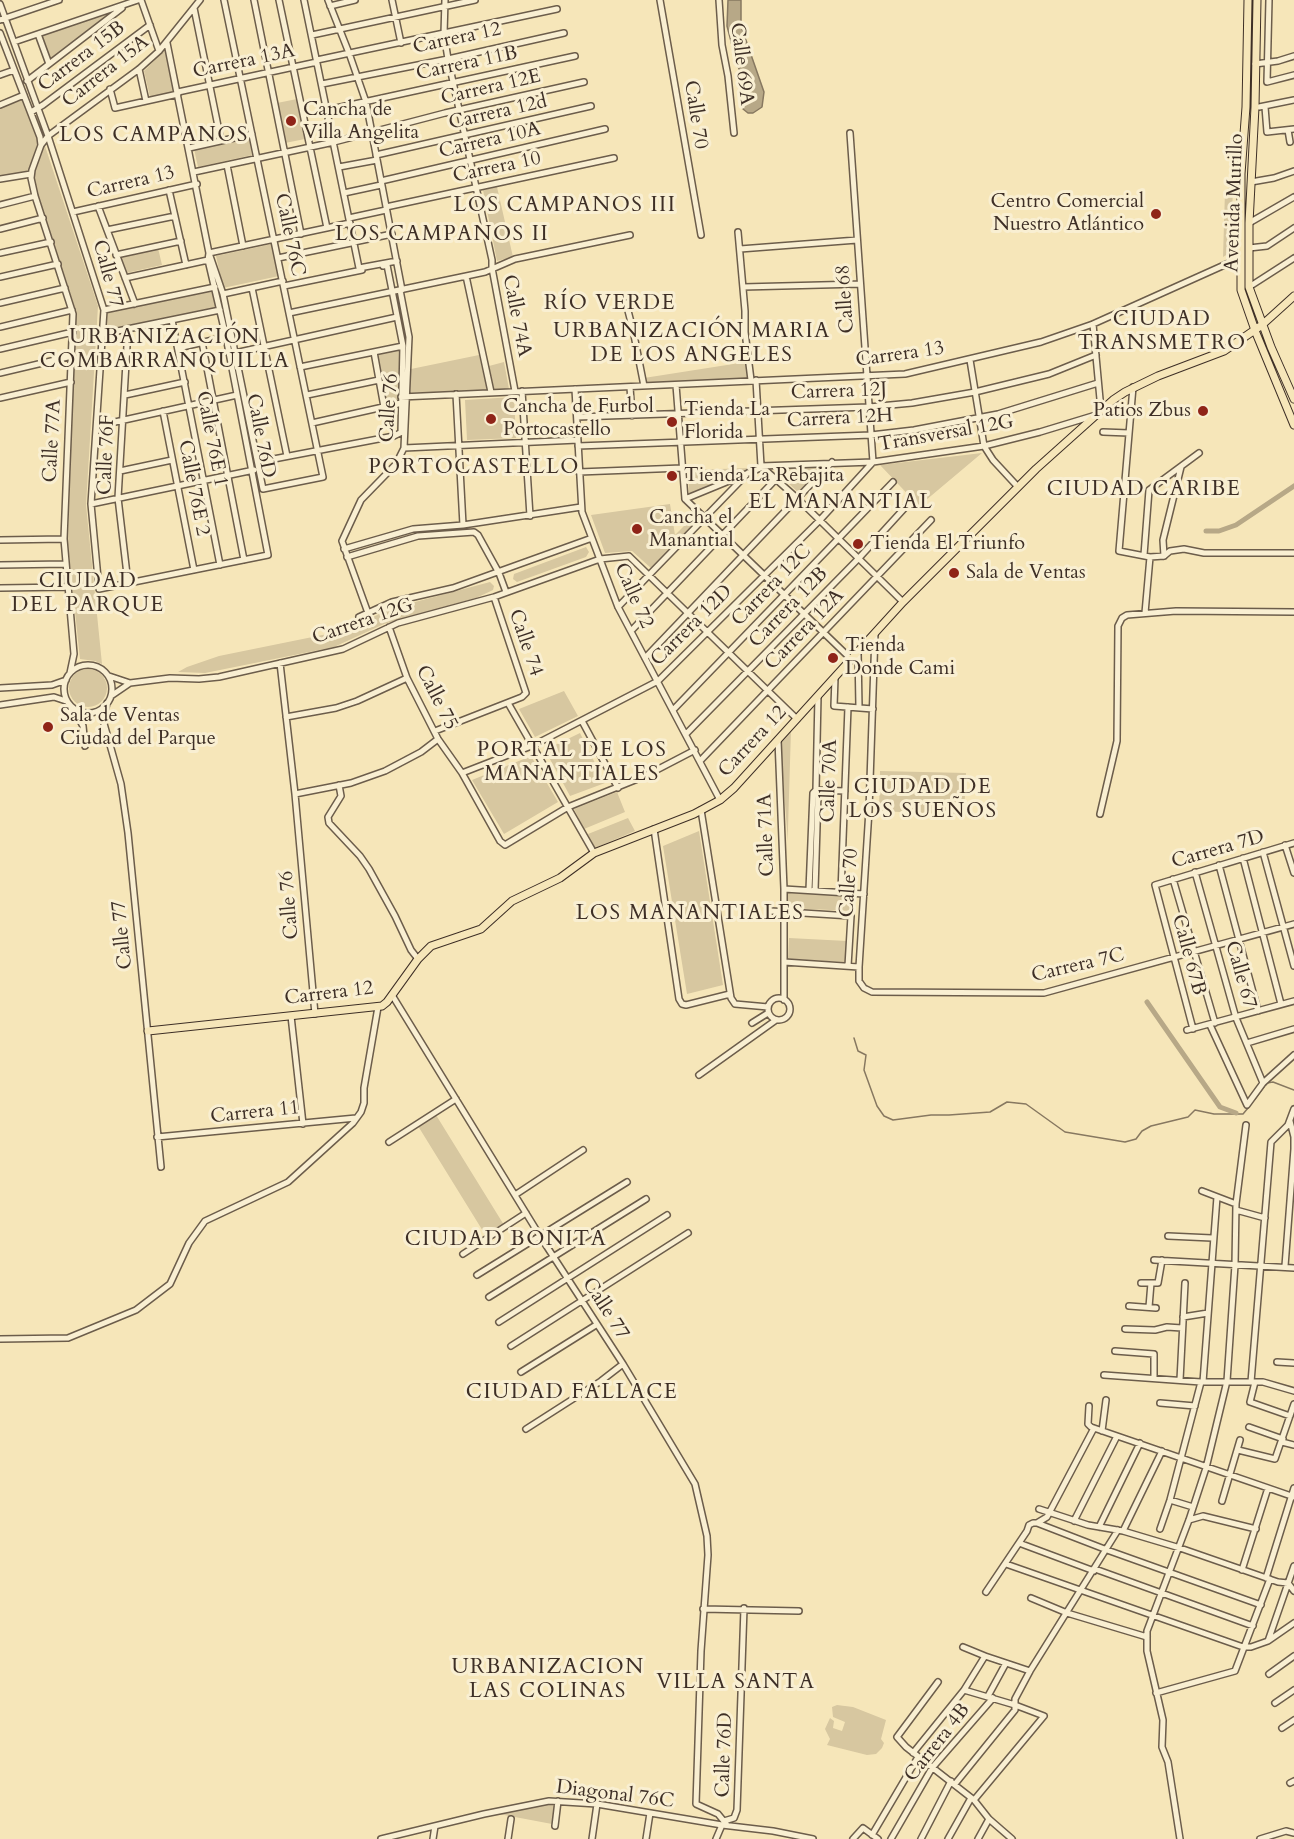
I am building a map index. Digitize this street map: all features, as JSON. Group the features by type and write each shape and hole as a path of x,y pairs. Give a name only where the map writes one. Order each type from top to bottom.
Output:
{"main road":[{"name":"Avenida Murillo","path":"1248,0 1240,258 1242,290 1255,330"},
{"name":"Avenida Murillo","path":"1257,2 1249,287 1262,325 1294,399"},
{"path":"1246,97 1255,98"},
{"name":"Carrera 12","path":"148,1031 378,1007 385,1004 418,959 436,943 481,929 512,901 560,878 594,853 702,810 720,800 778,740 903,602 1018,487 1113,400 1133,387 1224,351 1262,325 1294,296"},
{"path":"1255,330 1294,425"}],"street":[{"path":"2,19 59,0"},
{"path":"14,42 139,0 159,51"},
{"name":"Carrera 15A","path":"48,136 139,69 168,43 200,0"},
{"name":"Calle 76C","path":"225,0 323,477 263,489"},
{"path":"254,0 301,234"},
{"path":"279,0 327,228"},
{"path":"304,0 359,268 397,261"},
{"path":"329,3 355,0"},
{"path":"392,0 401,43"},
{"path":"312,35 395,17 445,3 475,0"},
{"name":"Calle 70","path":"660,0 701,235"},
{"name":"Calle 69A","path":"719,0 722,45 734,133"},
{"path":"1257,2 1269,2 1267,82 1294,75"},
{"name":"Calle 76","path":"329,3 350,53 366,102 392,234 409,337 403,399"},
{"name":"Calle 74A","path":"445,3 444,34 448,59 478,188 492,268 519,391"},
{"name":"Calle 77","path":"0,4 2,19 14,42 48,136 104,310 91,504 99,589 128,583"},
{"path":"27,81 126,5"},
{"path":"194,8 221,141"},
{"name":"Carrera 13A","path":"110,89 115,108 210,84 294,68 350,53 557,9"},
{"name":"Carrera 15B","path":"31,112 150,25"},
{"path":"0,33 2,46 31,112 41,145"},
{"name":"Carrera 12","path":"322,84 564,33"},
{"path":"38,34 49,64"},
{"name":"Calle 76D","path":"168,43 209,253 223,294 263,489"},
{"name":"Carrera 11B","path":"327,110 575,56"},
{"path":"1255,64 1293,59"},
{"path":"139,69 146,101"},
{"path":"0,75 14,70"},
{"name":"Carrera 12E","path":"194,172 334,142 459,110 584,82"},
{"name":"Carrera 15B","path":"0,105 24,96"},
{"path":"1290,142 1291,129 1267,132 1262,107 1294,100"},
{"name":"Carrera 12d","path":"339,167 591,106"},
{"name":"Carrera 10A","path":"381,183 605,129"},
{"name":"Calle 68","path":"850,133 873,462"},
{"name":"Carrera 13","path":"189,148 252,134"},
{"path":"41,145 48,136"},
{"name":"Calle 77A","path":"41,145 31,174 35,196 72,310 64,539 74,654 70,673"},
{"name":"Carrera 10","path":"386,208 614,159"},
{"path":"227,165 243,246"},
{"path":"1251,182 1274,178 1294,171"},
{"path":"0,179 31,174"},
{"path":"344,192 381,183"},
{"name":"Carrera 13","path":"73,212 197,184"},
{"path":"170,190 186,265"},
{"path":"0,205 35,196"},
{"path":"1249,223 1294,197"},
{"path":"98,206 135,304"},
{"path":"209,253 327,228 386,208"},
{"path":"107,231 175,216"},
{"path":"0,229 43,218"},
{"path":"1249,248 1267,246 1294,228"},
{"path":"738,232 745,332 757,410 762,466 903,602"},
{"path":"278,258 392,234"},
{"path":"289,314 485,272 515,259 630,236"},
{"path":"740,249 857,240"},
{"path":"116,255 181,241"},
{"path":"0,252 51,242"},
{"path":"223,294 356,271 353,243"},
{"name":"Calle 76D","path":"209,253 208,260 226,337 268,555 244,560"},
{"name":"Carrera 13","path":"403,399 491,392 905,374 1041,342 1093,324 1240,258"},
{"path":"1249,287 1294,258"},
{"path":"125,278 208,260"},
{"path":"0,277 58,264"},
{"name":"Calle 76","path":"344,549 343,538 356,508 396,464 404,448 403,346 387,265 356,271"},
{"path":"466,276 491,392"},
{"path":"743,287 860,284"},
{"path":"104,310 215,287"},
{"path":"0,303 65,288"},
{"path":"252,288 287,456"},
{"path":"626,303 644,386"},
{"path":"0,327 72,310"},
{"path":"103,334 220,310"},
{"path":"235,353 398,317"},
{"name":"Calle 76E 1","path":"172,320 220,565"},
{"path":"1093,324 1100,412"},
{"name":"Calle 76F","path":"128,329 118,498 128,583"},
{"path":"0,349 73,332"},
{"path":"178,348 226,337"},
{"path":"128,583 244,560 202,342"},
{"path":"300,367 403,346"},
{"path":"374,352 384,407"},
{"name":"Carrera 12J","path":"577,417 869,407 912,403 975,392 1049,374 1095,355"},
{"path":"0,373 72,356"},
{"path":"970,360 984,446 993,460 1018,487"},
{"path":"307,395 379,380"},
{"path":"0,398 71,381"},
{"path":"125,395 185,382"},
{"name":"Carrera 12H","path":"404,448 871,435 979,418 1051,399 1098,383"},
{"path":"676,385 685,499 851,659"},
{"path":"630,387 632,416"},
{"path":"1133,387 1119,551 1147,556 1164,556 1170,551 1184,549 1204,553 1294,554"},
{"name":"Calle 72","path":"575,388 581,507 618,607 720,800"},
{"path":"519,391 530,516"},
{"path":"456,394 463,525"},
{"path":"97,426 237,395"},
{"path":"312,423 384,407 403,399"},
{"name":"Calle 76E 2","path":"163,411 194,570"},
{"name":"Transversal 12G","path":"685,499 762,466 873,462 984,446 1040,432 1100,412"},
{"path":"91,504 252,471 258,466 287,456 394,436 404,430"},
{"path":"1103,432 1129,433"},
{"path":"1145,613 1149,490 1199,453"},
{"path":"120,471 172,460"},
{"path":"645,658 832,462"},
{"name":"Carrera 12D","path":"462,773 534,745 658,681 820,520 873,462"},
{"path":"1164,556 1164,540 1181,467"},
{"path":"579,472 682,468"},
{"path":"618,607 748,473"},
{"path":"632,631 776,479"},
{"name":"Carrera 12C","path":"673,710 893,482"},
{"name":"Carrera 12B","path":"686,734 911,501"},
{"path":"368,613 344,549 413,529 463,525 581,507"},
{"path":"1114,514 1122,515"},
{"name":"Carrera 12A","path":"700,761 931,520"},
{"name":"Calle 74","path":"347,557 406,539 474,532 478,535 499,573 506,592"},
{"name":"Carrera 12G","path":"359,617 392,602 453,588 592,538"},
{"path":"0,540 64,539"},
{"name":"Carrera 12G","path":"108,676 130,683 170,678 219,677 343,649 398,623 494,597 600,559 629,556 797,719"},
{"path":"0,565 66,564"},
{"path":"0,588 68,587"},
{"name":"Calle 74","path":"494,597 526,693 508,702 594,853"},
{"path":"1100,814 1117,741 1118,626 1122,618 1127,615 1145,613 1294,612"},
{"name":"Calle 75","path":"388,627 407,678 438,739 462,773 500,841 505,845 508,844 568,807"},
{"name":"Calle 70","path":"864,988 859,981 859,967 875,634"},
{"path":"858,652 859,708"},
{"name":"Calle 76","path":"280,663 295,794 315,1014"},
{"path":"68,702 64,687 70,673 75,668 97,666 108,676 111,682 111,696 107,703 94,712 79,711 73,708"},
{"path":"286,717 336,708 407,678"},
{"path":"835,678 834,705 873,709"},
{"path":"0,688 52,685 66,680"},
{"name":"Carrera 12G","path":"111,696 130,683"},
{"path":"812,890 813,793 816,790 818,696"},
{"path":"0,705 61,698 73,708 83,726 85,746"},
{"path":"435,731 508,702"},
{"name":"Calle 77","path":"107,703 103,720 121,784 161,1167"},
{"name":"Calle 70A","path":"841,892 848,706"},
{"path":"582,721 618,788"},
{"path":"295,794 339,785 401,764 438,739"},
{"name":"Calle 71A","path":"778,740 784,889 784,1000"},
{"path":"568,807 645,777 695,750"},
{"path":"339,785 341,796 328,817 329,823 369,869 411,950 418,959"},
{"path":"816,790 845,791"},
{"path":"702,810 730,994 735,1004 768,1010"},
{"path":"654,830 679,999 682,1004 686,1005 730,994"},
{"name":"Carrera 7D","path":"1155,888 1157,883 1294,843"},
{"path":"1285,845 1294,873"},
{"path":"1263,852 1294,966"},
{"path":"1244,858 1281,1004"},
{"path":"1219,865 1258,1011"},
{"name":"Calle 67","path":"1195,872 1236,1018 1263,1083"},
{"path":"1173,879 1212,1024 1247,1105 1263,1083 1294,1055"},
{"name":"Calle 67B","path":"1155,888 1190,1030 1212,1024"},
{"path":"784,889 864,894"},
{"path":"771,911 784,910 851,916 848,966"},
{"name":"Carrera 7C","path":"864,988 872,992 1044,993 1294,924"},
{"path":"784,962 859,967"},
{"name":"Calle 77","path":"392,994 515,1196 623,1364 696,1488 708,1546 703,1609 696,1804 718,1814 724,1824"},
{"path":"699,1075 777,1020 785,1019 789,1014 789,1005 779,998 773,1000 768,1010 752,1023"},
{"path":"1212,1024 1294,1001"},
{"path":"0,1339 68,1338 136,1310 170,1284 189,1243 205,1221 288,1182 357,1118 364,1103 364,1088 378,1007"},
{"path":"768,1010 772,1018 777,1020"},
{"path":"291,1016 303,1124"},
{"path":"1247,1042 1294,1029"},
{"path":"388,1142 456,1099"},
{"path":"1290,1416 1250,1402 1270,1142 1290,1121 1294,1110"},
{"name":"Carrera 11","path":"157,1137 357,1118"},
{"path":"1285,1266 1291,1220 1293,1173 1294,1137 1290,1121"},
{"path":"1180,1839 1168,1762 1162,1747 1163,1719 1148,1651 1148,1631 1180,1548 1206,1468 1227,1381 1236,1265 1236,1207 1246,1125"},
{"path":"515,1196 583,1150"},
{"path":"477,1275 627,1182"},
{"path":"1202,1191 1265,1218"},
{"path":"1160,1529 1202,1382 1217,1197"},
{"path":"489,1297 646,1199"},
{"path":"463,1254 526,1213"},
{"path":"499,1322 667,1215"},
{"path":"511,1346 688,1233"},
{"path":"1168,1236 1212,1238"},
{"path":"1286,1245 1294,1245"},
{"path":"1154,1260 1294,1268"},
{"path":"1141,1283 1158,1283 1162,1260"},
{"path":"1149,1307 1151,1283"},
{"path":"1180,1380 1185,1283"},
{"path":"1130,1306 1156,1308"},
{"path":"1183,1317 1208,1313"},
{"path":"520,1372 597,1325"},
{"path":"1125,1329 1182,1328"},
{"path":"1115,1352 1154,1354 1154,1378"},
{"path":"1277,1362 1294,1363"},
{"path":"526,1429 601,1382 623,1364"},
{"path":"1104,1375 1202,1382 1253,1382 1294,1391"},
{"path":"1102,1431 1106,1400"},
{"path":"1160,1403 1195,1406"},
{"path":"1238,1450 1275,1459 1294,1404"},
{"path":"1089,1406 1088,1425 1094,1428 1293,1497"},
{"path":"1249,1427 1294,1445"},
{"path":"1037,1523 1050,1513 1094,1428"},
{"path":"1074,1521 1117,1436"},
{"path":"1222,1501 1240,1440"},
{"path":"1099,1527 1140,1443"},
{"path":"921,1839 953,1782 1015,1707 1015,1699 1030,1671 1120,1531 1162,1451"},
{"path":"1242,1570 1268,1488"},
{"path":"1156,1693 1232,1674 1235,1671 1261,1605 1294,1488"},
{"path":"1170,1500 1193,1507"},
{"path":"1039,1509 1074,1521 1180,1548 1268,1579 1288,1583 1294,1591"},
{"path":"1189,1521 1203,1516 1256,1529"},
{"path":"987,1592 1033,1522 1261,1605"},
{"path":"1019,1544 1253,1626"},
{"path":"1006,1564 1246,1647 1265,1642 1294,1623"},
{"path":"1265,1642 1294,1566"},
{"path":"1031,1598 1067,1613 1148,1637"},
{"path":"703,1609 744,1608 800,1611"},
{"name":"Calle 76D","path":"716,1839 724,1824 734,1818 737,1810 744,1608"},
{"path":"963,1647 1030,1671"},
{"path":"864,1839 871,1833 916,1755 964,1690 985,1656"},
{"path":"1269,1674 1294,1656"},
{"name":"Carrera 4B","path":"891,1839 932,1768 990,1697 1006,1663"},
{"path":"938,1682 898,1734 898,1739 973,1799 989,1819 1009,1838"},
{"path":"948,1839 973,1799 1044,1716 964,1690"},
{"path":"1275,1703 1294,1690"},
{"path":"1282,1728 1294,1720"},
{"path":"555,1826 558,1801"},
{"name":"Diagonal 76C","path":"381,1839 542,1802 558,1801 597,1804 813,1839"},
{"path":"592,1839 597,1804"},
{"path":"646,1839 650,1814"},
{"path":"508,1839 511,1819"},
{"path":"978,1839 989,1819"},
{"path":"433,1839 435,1826"},
{"path":"853,1839 863,1828 878,1839"},
{"path":"1260,1839 1286,1832 1294,1833"}],"shaded area":[{"path":"728,0 741,0 741,26 764,92 762,107 753,113 748,113 743,109 745,83 737,64 727,26"},
{"path":"116,11 51,61 42,35"},
{"path":"165,50 174,92 150,97 144,71"},
{"name":"Cancha de Villa Angelita","path":"297,99 305,139 285,143 277,103"},
{"path":"23,100 38,141 29,169 0,178 0,108"},
{"path":"249,137 252,155 198,167 194,149"},
{"path":"44,143 98,306 86,505 102,664 80,659 68,545 75,315 74,305 34,183 34,172"},
{"path":"1233,184 1231,252 1223,257 1225,191"},
{"path":"497,187 513,257 497,261 483,190"},
{"path":"272,244 279,276 223,288 216,256"},
{"path":"158,248 162,265 126,273 120,256"},
{"path":"214,290 217,308 107,329 107,312"},
{"path":"402,349 398,400 386,402 376,354"},
{"path":"479,355 487,390 409,393 411,369"},
{"path":"504,362 509,389 494,389 489,366"},
{"path":"746,362 748,378 645,384 644,378"},
{"name":"Cancha de Furbol Portocastello","path":"514,397 516,438 467,440 465,400"},
{"path":"982,453 919,506 880,465"},
{"path":"827,466 799,493 772,468"},
{"path":"751,468 712,485 689,494 688,470"},
{"path":"670,504 675,535 692,518 697,523 652,569 632,551 605,553 591,515"},
{"path":"586,547 589,552 586,557 517,582 513,579 514,574"},
{"path":"490,582 494,586 493,590 476,598 384,624 334,647 205,673 178,672 219,656 347,630 389,609"},
{"path":"88,669 95,670 101,675 106,681 106,695 101,701 95,706 88,707 81,706 75,701 70,695 69,688 70,681 75,675 81,670"},
{"path":"564,691 578,716 535,737 519,709"},
{"path":"791,730 788,828 788,842 780,741"},
{"path":"580,733 605,783 570,796 545,750"},
{"path":"531,756 558,802 504,834 472,780"},
{"path":"880,771 966,773 964,815 879,811"},
{"path":"617,792 625,812 584,829 574,809"},
{"path":"628,818 635,831 595,848 588,834"},
{"path":"699,831 723,985 687,994 663,846"},
{"path":"788,891 854,894 853,911 787,908"},
{"path":"789,938 847,941 845,962 788,959"},
{"path":"436,1115 504,1225 486,1236 418,1126"},
{"path":"837,1705 853,1707 886,1720 881,1739 884,1743 876,1754 867,1755 827,1745 830,1739 825,1729 830,1718 834,1721 833,1728 842,1731 845,1722 833,1717 832,1707"},
{"path":"555,1803 552,1824 499,1814 546,1804"}],"waterway":[{"path":"1206,531 1219,531 1236,525 1294,486"},
{"path":"1147,1002 1220,1107 1236,1113"},
{"path":"854,1038 858,1051 866,1055 864,1070 877,1106 884,1116 893,1120 931,1115 990,1112 1007,1102 1026,1104 1065,1132 1125,1142 1136,1139 1142,1131 1151,1126 1188,1117 1195,1110 1214,1114 1243,1114 1248,1108"},
{"path":"1255,1099 1267,1083 1273,1082 1294,1090"}],"place":[{"name":"Cancha de Villa Angelita","path":"291,121"},
{"name":"Centro Comercial Nuestro Atlántico","path":"1156,214"},
{"name":"Patios Zbus","path":"1203,411"},
{"name":"Cancha de Furbol Portocastello","path":"491,419"},
{"name":"Tienda La Florida","path":"672,422"},
{"name":"Tienda La Rebajita","path":"672,476"},
{"name":"Cancha el Manantial","path":"637,529"},
{"name":"Tienda El Triunfo","path":"858,544"},
{"name":"Sala de Ventas","path":"954,573"},
{"name":"Tienda Donde Cami","path":"833,658"},
{"name":"Sala de Ventas Ciudad del Parque","path":"48,727"}],"district":[{"name":"LOS CAMPANOS","path":"154,136"},
{"name":"LOS CAMPANOS III","path":"565,206"},
{"name":"LOS CAMPANOS II","path":"442,235"},
{"name":"RÍO VERDE","path":"610,304"},
{"name":"CIUDAD TRANSMETRO","path":"1162,332"},
{"name":"URBANIZACIÓN MARIA DE LOS ANGELES","path":"692,344"},
{"name":"URBANIZACIÓN COMBARRANQUILLA","path":"165,350"},
{"name":"PORTOCASTELLO","path":"474,468"},
{"name":"CIUDAD CARIBE","path":"1144,490"},
{"name":"EL MANANTIAL","path":"841,503"},
{"name":"CIUDAD DEL PARQUE","path":"88,594"},
{"name":"PORTAL DE LOS MANANTIALES","path":"572,763"},
{"name":"CIUDAD DE LOS SUEÑOS","path":"923,800"},
{"name":"LOS MANANTIALES","path":"690,914"},
{"name":"CIUDAD BONITA","path":"506,1240"},
{"name":"CIUDAD FALLACE","path":"572,1393"},
{"name":"URBANIZACION LAS COLINAS","path":"548,1680"},
{"name":"VILLA SANTA","path":"736,1683"}]}
